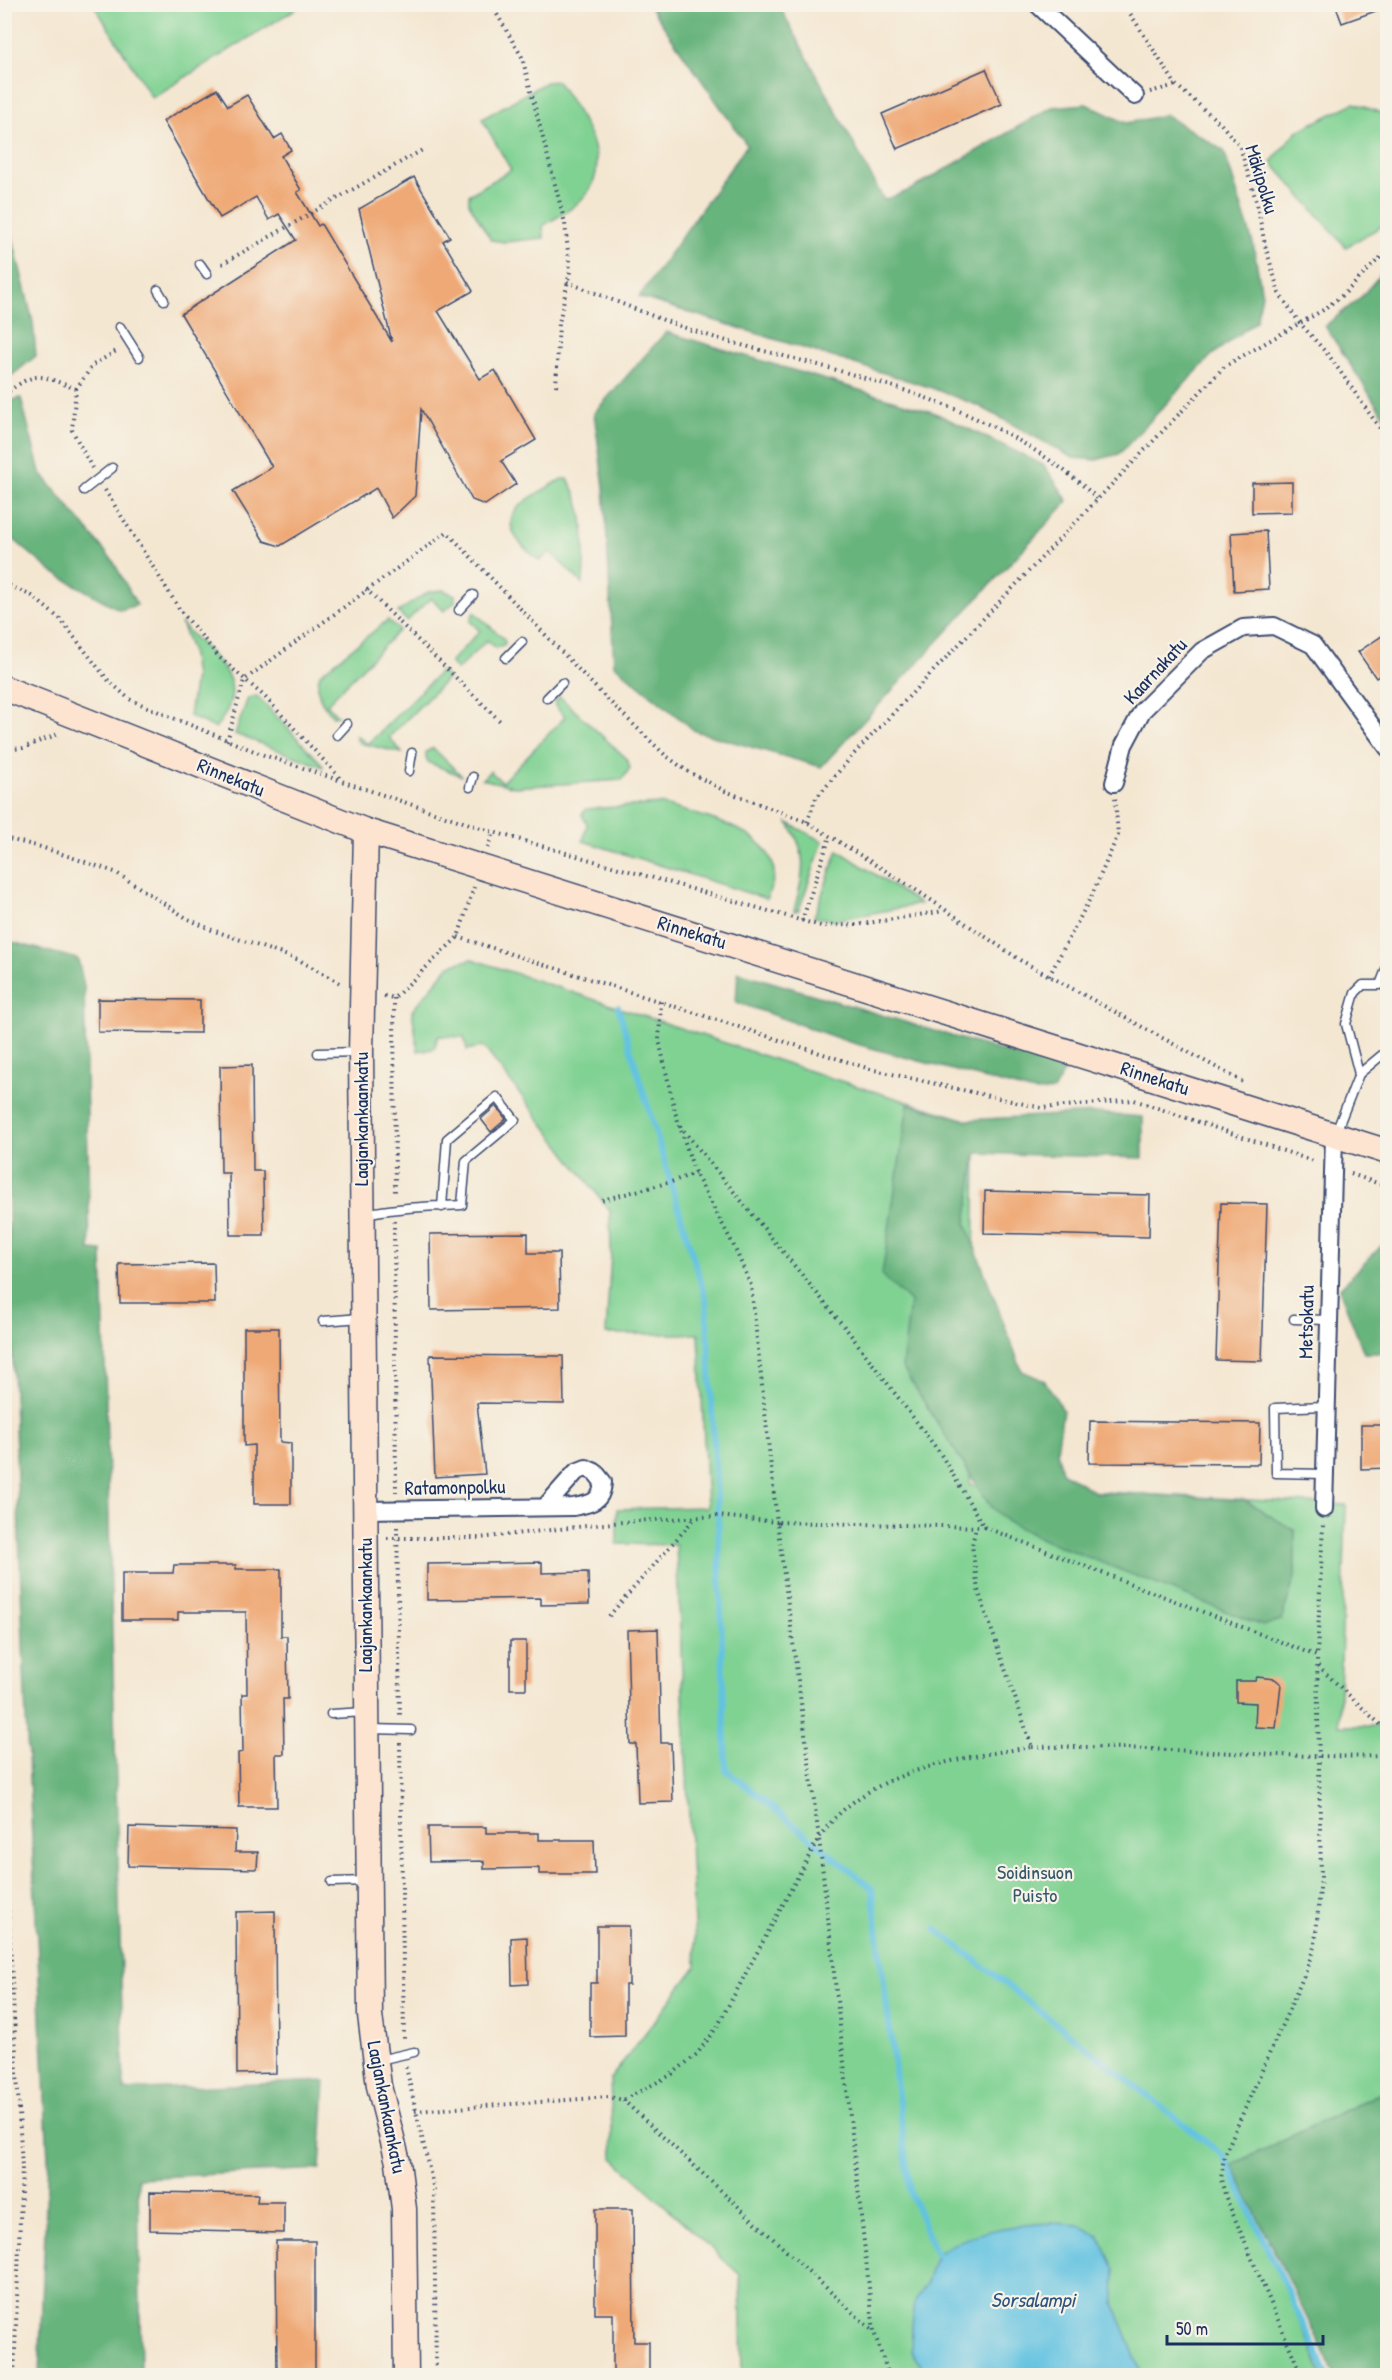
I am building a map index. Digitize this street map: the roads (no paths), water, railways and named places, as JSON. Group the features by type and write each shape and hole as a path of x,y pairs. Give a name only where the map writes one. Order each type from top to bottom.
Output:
{"street":[{"path":"1036,4 1135,96"},
{"name":"Kaarnakatu","path":"1114,783 1124,745 1142,711 1202,651 1242,628 1274,626 1313,645 1388,748"},
{"name":"Rinnekatu","path":"4,688 366,831 1388,1152"},
{"name":"Laajankankaankatu","path":"366,831 361,1052 370,2015 379,2086 398,2162 404,2209 406,2376"},
{"name":"Metsokatu","path":"1324,1509 1327,1320 1334,1136"},
{"name":"Ratamonpolku","path":"365,1510 545,1507"}],"lane":[{"path":"200,264 207,274"},
{"path":"158,290 164,300"},
{"path":"120,327 139,357"},
{"path":"84,490 112,468"},
{"path":"459,610 473,595"},
{"path":"506,658 522,642"},
{"path":"547,698 562,683"},
{"path":"337,735 347,724"},
{"path":"409,771 412,753"},
{"path":"470,788 473,777"},
{"path":"1359,1074 1346,1024 1355,993 1363,985 1384,987 1388,964"},
{"path":"1334,1136 1359,1074 1388,1050"},
{"path":"318,1053 361,1052"},
{"path":"362,1215 395,1208 442,1207 462,1205 466,1161 515,1120 496,1097 447,1139 442,1207"},
{"path":"323,1321 362,1318"},
{"path":"1294,1319 1327,1320"},
{"path":"1324,1474 1276,1473 1275,1408 1325,1406"},
{"path":"331,1714 400,1730 411,1730"},
{"path":"332,1882 368,1881"},
{"path":"375,2060 414,2052"}],"water":[{"name":"Sorsalampi","path":"1052,2223 1079,2225 1099,2236 1115,2270 1114,2303 1142,2375 928,2375 911,2352 912,2326 915,2301 927,2282 936,2254 963,2240 991,2231 1021,2225"}],"waterway":[{"path":"618,1007 706,1300 718,1516 726,1770 872,1888 910,2191 936,2254"},
{"path":"936,1929 1224,2156 1328,2376"}],"park label":[{"name":"Soidinsuon Puisto","path":"1035,1884"}]}
